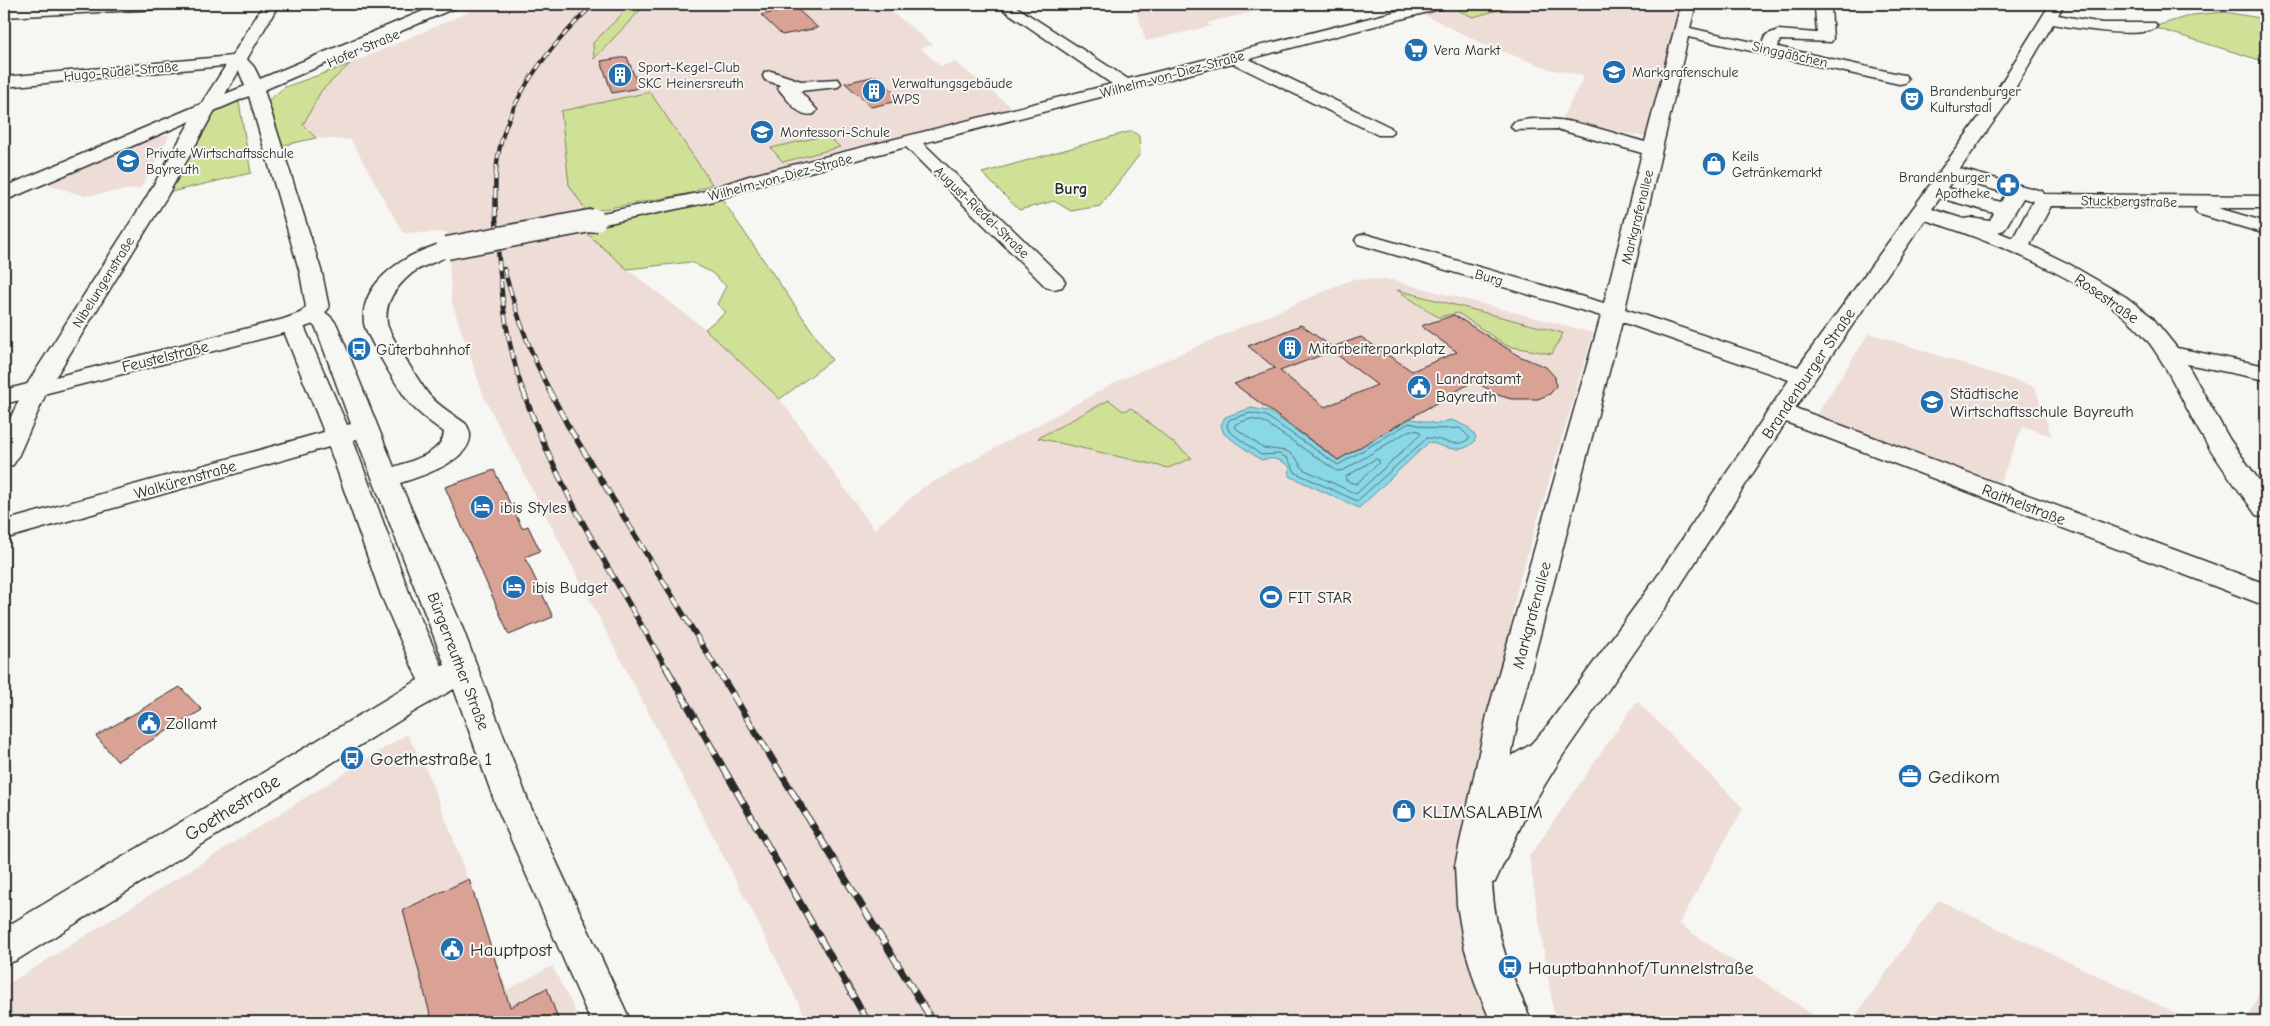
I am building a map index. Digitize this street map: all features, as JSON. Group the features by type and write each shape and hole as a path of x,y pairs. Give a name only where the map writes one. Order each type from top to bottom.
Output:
{"street":[{"path":"4,12 159,4"},
{"path":"4,194 207,108 250,78 271,4"},
{"name":"Hofer Straße","path":"452,4 308,63 250,78 264,93 287,80 470,4"},
{"path":"1002,4 1127,86"},
{"name":"Wilhelm-von-Diez-Straße","path":"385,478 432,461 453,448 458,436 457,430 423,403 416,395 375,325 376,306 382,290 391,280 418,260 447,248 703,198 756,180 911,142 1442,4"},
{"name":"Markgrafenallee","path":"1512,1022 1490,967 1475,906 1473,866 1504,715 1613,312 1688,4"},
{"path":"1769,49 1772,38 1778,35 1825,39 1824,7 1820,4"},
{"path":"2053,11 2102,28 2149,26"},
{"name":"Brandenburger Straße","path":"1475,906 1512,808 1556,739 1664,588 1803,376 1929,213 2053,11"},
{"name":"Singgäßchen","path":"1682,31 1899,79"},
{"path":"1235,58 1317,100 1384,131"},
{"name":"Nibelungenstraße","path":"4,459 36,389 156,198 225,79 243,76 250,78"},
{"path":"771,76 800,86 829,84 805,110 787,88 794,84"},
{"name":"Hugo-Rüdel-Straße","path":"4,82 250,78"},
{"name":"Bürgerreuther Straße","path":"250,78 338,436 417,649 449,677 519,819 609,1015"},
{"name":"Markgrafenallee","path":"1520,126 1558,124 1653,150"},
{"name":"August-Riedel-Straße","path":"911,142 1054,282"},
{"path":"1959,175 2031,194 2065,194"},
{"path":"1946,194 1995,224"},
{"path":"1929,213 1995,224 2031,194"},
{"name":"Stuckbergstraße","path":"2019,246 2040,204 2046,200 2266,202"},
{"path":"2182,202 2266,228"},
{"name":"Rosestraße","path":"1929,213 2019,246 2098,288 2127,308 2151,330 2168,353 2214,434 2266,509"},
{"name":"Burg","path":"1365,240 1407,254 1613,312"},
{"path":"1613,312 1803,376"},
{"name":"Bürgerreuther Straße","path":"308,314 326,325 385,478 446,624 449,677"},
{"name":"Feustelstraße","path":"4,397 308,314"},
{"path":"2168,353 2266,373"},
{"name":"Raithelstraße","path":"1781,411 2266,595"},
{"name":"Walkürenstraße","path":"4,530 366,428"},
{"name":"Goethestraße","path":"4,948 449,677"},
{"name":"Brandenburger Straße","path":"1491,774 1510,771 1533,763 1543,755 1556,739"}],"shaded area":[{"path":"487,4 632,4 593,43 594,59 646,4 882,4 933,45 920,48 940,66 955,62 1020,114 719,195 650,92 561,111 587,212 582,229 627,269 705,329 780,399 874,529 924,487 1122,379 1353,279 1391,280 1593,333 1518,586 1463,860 1486,1006 1494,1022 808,1022 484,397 452,303 447,232 403,233 351,140 316,138 303,125 321,91 350,64"},
{"path":"1134,4 1274,4 1278,6 1206,23 1211,26 1146,41"},
{"name":"Markgrafenschule","path":"1457,4 1679,4 1662,80 1645,137 1561,120 1584,77 1553,70 1485,45 1421,13"},
{"name":"Private Wirtschaftsschule Bayreuth","path":"160,135 169,135 141,188 85,196 47,184"},
{"name":"Städtische Wirtschaftsschule Bayreuth","path":"1869,333 2035,387 2051,436 2023,426 2000,482 1816,416"},
{"path":"1637,701 1743,808 1679,924 1823,1022 1559,1022 1554,1014 1529,857"},
{"path":"407,734 427,771 507,990 552,966 581,1022 4,1022 4,987"},
{"path":"1938,900 2195,1022 1851,1022"},
{"path":"2266,978 2266,1022 2246,1022"}],"green space":[{"path":"632,4 646,4 594,59 593,43"},
{"path":"1469,4 1520,4 1473,17 1453,8"},
{"path":"2224,12 2266,19 2266,62 2153,27 2192,15"},
{"path":"350,64 321,91 303,125 316,138 280,146 266,102 285,87"},
{"path":"650,92 712,184 691,193 587,212 569,185 561,111"},
{"path":"239,102 251,173 167,193 211,107"},
{"path":"1132,131 1139,136 1140,154 1100,206 1071,211 1054,201 1019,210 982,173"},
{"path":"827,135 840,147 783,162 771,148"},
{"path":"719,195 832,360 780,399 705,329 726,312 717,304 726,286 712,273 691,262 627,269 582,229 626,220"},
{"path":"1397,290 1563,333 1552,354 1507,346 1458,313 1438,317"},
{"path":"1109,400 1123,411 1131,408 1192,458 1168,468 1038,438"}],"water":[{"path":"1251,408 1268,411 1338,460 1408,418 1437,424 1450,420 1469,428 1476,437 1469,446 1458,449 1447,448 1429,442 1359,508 1289,476 1290,467 1280,460 1261,460 1224,434 1221,425 1225,417"}],"building":[{"path":"796,8 818,28 782,35 761,15"},
{"name":"Sport-Kegel-Club SKC Heinersreuth","path":"627,57 639,88 612,93 601,61"},
{"name":"Verwaltungsgebäude WPS","path":"876,76 903,100 871,107 845,83"},
{"name":"Landratsamt Bayreuth","path":"1454,315 1519,356 1546,367 1555,377 1556,386 1550,394 1538,399 1511,399 1498,395 1474,381 1338,460 1234,384 1275,368 1248,346 1301,325 1332,347 1361,337 1412,371 1457,352 1421,326","holes":["1332,351 1377,385 1325,407 1280,371"]},
{"path":"494,470 522,528 528,526 540,551 525,557 553,617 509,635 445,487"},
{"name":"Zollamt","path":"180,687 202,710 117,761 96,736"},
{"name":"Hauptpost","path":"469,879 510,1007 547,988 559,1022 432,1022 403,910"}],"railway":[{"path":"496,172 500,147 507,124 529,80 576,21 594,4"},
{"path":"496,171 496,219 503,303 512,355 523,391"},
{"path":"504,269 524,331 550,391"},
{"path":"523,390 537,427 570,498 668,671"},
{"path":"549,390 567,424 718,671"},
{"path":"667,669 868,1022"},
{"path":"717,669 933,1022"}],"place":[{"name":"Vera Markt","path":"1416,50"},
{"name":"Markgrafenschule","path":"1614,72"},
{"name":"Sport-Kegel-Club SKC Heinersreuth","path":"620,75"},
{"name":"Verwaltungsgebäude WPS","path":"874,91"},
{"name":"Brandenburger Kulturstadl","path":"1912,99"},
{"name":"Montessori-Schule","path":"762,132"},
{"name":"Private Wirtschaftsschule Bayreuth","path":"128,161"},
{"name":"Keils Getränkemarkt","path":"1714,164"},
{"name":"Brandenburger Apotheke","path":"2008,185"},
{"name":"Mitarbeiterparkplatz","path":"1290,348"},
{"name":"Güterbahnhof","path":"359,349"},
{"name":"Landratsamt Bayreuth","path":"1419,387"},
{"name":"Städtische Wirtschaftsschule Bayreuth","path":"1932,402"},
{"name":"ibis Styles","path":"482,507"},
{"name":"ibis Budget","path":"514,587"},
{"name":"FIT STAR","path":"1271,597"},
{"name":"Zollamt","path":"149,723"},
{"name":"Goethestraße 1","path":"352,758"},
{"name":"Gedikom","path":"1910,776"},
{"name":"KLIMSALABIM","path":"1404,811"},
{"name":"Hauptpost","path":"452,949"},
{"name":"Hauptbahnhof/Tunnelstraße","path":"1510,967"}],"district":[{"name":"Burg","path":"1071,188"}]}
